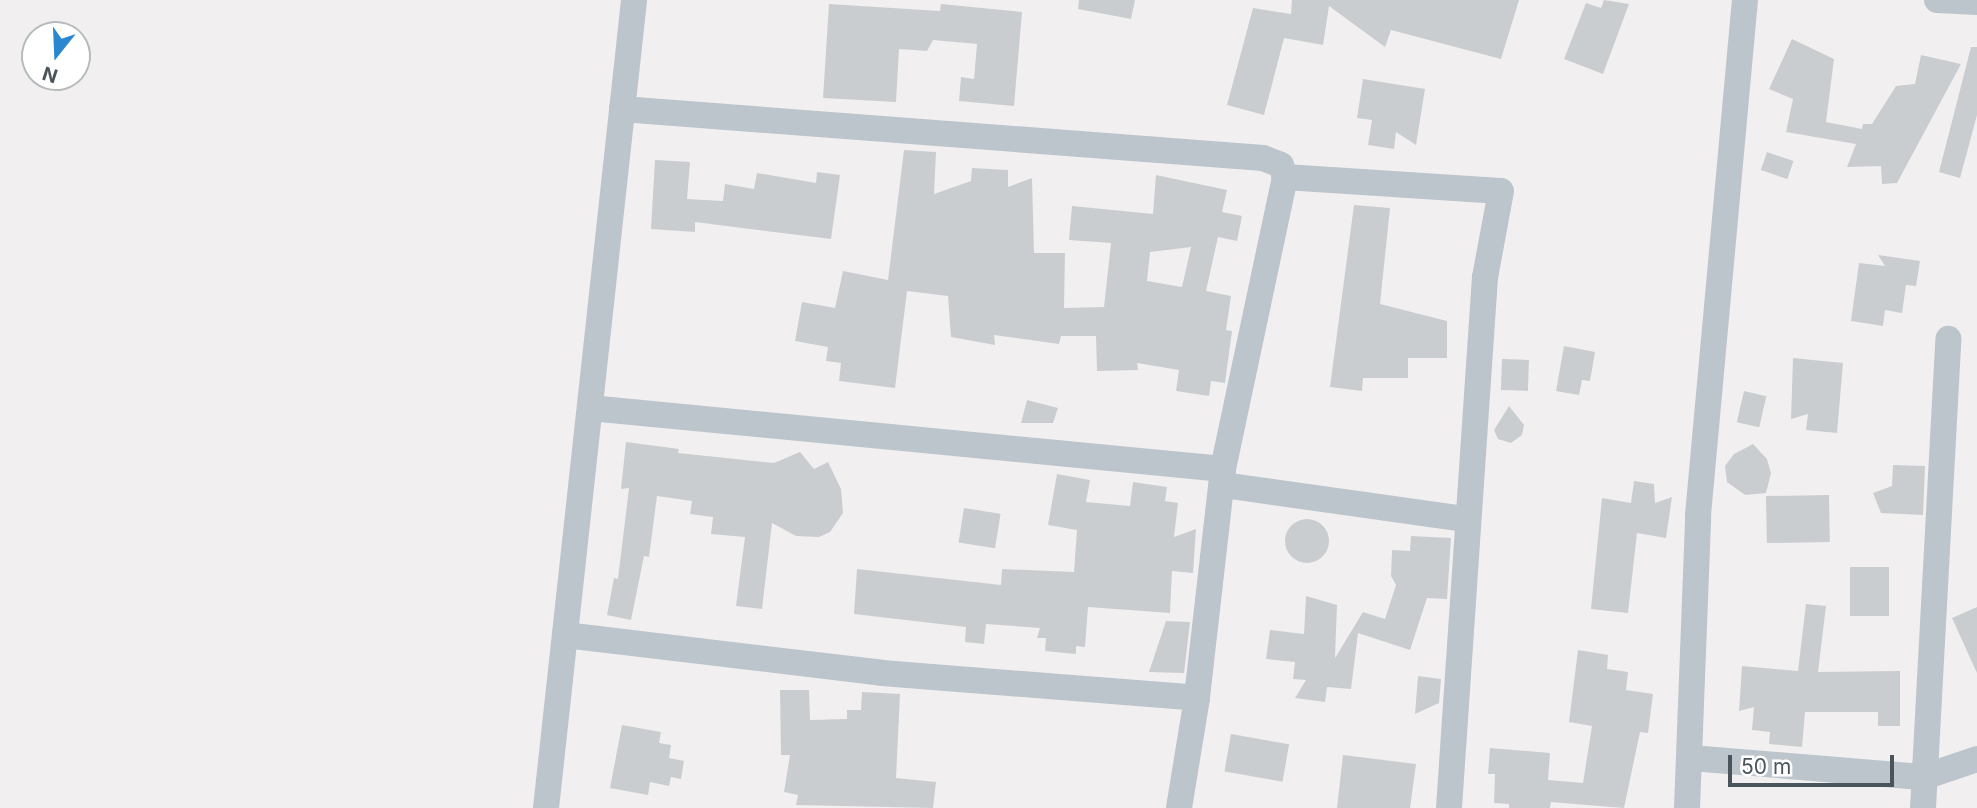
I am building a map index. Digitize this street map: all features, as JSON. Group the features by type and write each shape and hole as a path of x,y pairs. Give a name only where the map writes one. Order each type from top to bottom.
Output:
{"street":[{"path":"546,808 634,0"},
{"path":"1687,808 1691,758 1698,515 1745,0"},
{"path":"1937,0 1977,2"},
{"path":"622,109 1264,159 1281,165 1285,177 1223,477 1197,698 1179,808"},
{"path":"1285,177 1502,191 1485,277 1466,519 1448,808"},
{"path":"1923,808 1948,340"},
{"path":"590,408 1223,477 1466,519"},
{"path":"565,635 882,673 1197,698"},
{"path":"1691,758 1924,777 1977,759"}],"building":[{"path":"1079,0 1135,0 1131,19 1078,9"},
{"path":"1292,0 1519,0 1501,59 1391,30 1385,47 1329,6 1323,45 1284,38 1264,115 1227,105 1253,8 1291,14"},
{"path":"1604,0 1629,4 1603,74 1564,59 1586,3 1601,8"},
{"path":"829,4 940,11 941,4 1022,12 1014,106 959,101 961,77 974,79 977,44 933,40 927,51 899,49 896,102 823,98"},
{"path":"1792,39 1834,59 1826,122 1862,129 1863,124 1872,124 1896,86 1915,84 1921,55 1961,64 1897,183 1882,184 1881,166 1847,167 1856,144 1786,132 1793,99 1769,89"},
{"path":"1971,47 1977,47 1977,115 1960,178 1939,172"},
{"path":"1363,79 1425,89 1416,145 1396,132 1394,149 1368,145 1372,120 1357,118"},
{"path":"904,150 936,152 934,194 971,181 972,168 1008,170 1008,187 1032,178 1034,253 1065,253 1064,308 1104,307 1111,243 1069,240 1072,206 1153,214 1156,175 1227,190 1222,212 1242,216 1237,241 1218,237 1206,291 1231,296 1226,330 1232,331 1225,383 1211,381 1209,396 1176,391 1179,370 1137,363 1138,370 1097,371 1096,336 1061,336 1059,344 994,335 995,345 951,337 948,296 907,291 895,388 839,381 841,363 826,361 828,347 795,341 802,302 835,308 843,271 888,280","holes":["1191,247 1182,287 1147,281 1150,252"]},
{"path":"1767,152 1793,161 1787,179 1761,170"},
{"path":"655,160 690,162 687,199 723,201 725,184 754,189 757,173 816,183 817,172 840,175 831,239 695,222 695,232 651,229"},
{"path":"1354,205 1390,208 1380,304 1447,321 1447,358 1408,358 1408,378 1363,378 1362,391 1330,387"},
{"path":"1878,255 1920,261 1916,286 1906,285 1902,313 1885,310 1883,326 1851,321 1859,263 1885,266"},
{"path":"1564,346 1595,352 1590,381 1582,380 1579,395 1556,391"},
{"path":"1793,358 1843,363 1837,433 1806,430 1808,414 1791,419"},
{"path":"1502,359 1529,360 1528,391 1501,390"},
{"path":"1744,391 1766,396 1759,427 1737,422"},
{"path":"1027,400 1058,408 1053,423 1021,423"},
{"path":"1509,406 1524,425 1522,435 1511,443 1498,439 1494,430"},
{"path":"626,442 679,449 678,453 774,463 800,452 814,469 828,462 841,489 843,513 830,532 819,537 796,536 772,523 762,609 736,606 745,537 711,534 713,517 690,514 692,501 657,496 649,557 644,556 631,620 607,615 614,578 618,579 629,488 621,489"},
{"path":"1753,444 1767,459 1771,473 1766,493 1745,495 1727,482 1725,466 1734,454"},
{"path":"1893,465 1925,466 1923,515 1881,513 1873,493 1892,486"},
{"path":"1057,474 1090,480 1086,502 1130,506 1133,482 1167,487 1165,501 1178,503 1174,537 1196,529 1193,573 1172,571 1170,613 1088,607 1085,647 1076,646 1076,654 1045,651 1046,638 1037,638 1040,628 986,624 984,644 965,642 966,627 854,614 857,569 1001,585 1002,569 1074,572 1077,530 1048,525"},
{"path":"1634,481 1654,484 1655,503 1672,497 1666,538 1637,533 1628,613 1591,609 1602,498 1631,503"},
{"path":"1829,495 1830,542 1767,543 1766,496"},
{"path":"964,508 1001,514 995,548 959,543"},
{"path":"1307,519 1323,525 1329,541 1323,557 1307,563 1291,557 1285,541 1291,525"},
{"path":"1411,536 1451,538 1447,599 1427,598 1410,650 1358,633 1351,689 1327,687 1325,702 1295,698 1306,680 1293,679 1295,662 1266,659 1270,630 1304,634 1306,596 1337,605 1335,658 1363,612 1385,619 1396,585 1391,576 1392,550 1410,551"},
{"path":"1850,567 1889,567 1889,616 1850,616"},
{"path":"1806,604 1826,606 1818,672 1900,671 1900,726 1878,726 1878,712 1805,712 1802,747 1769,744 1770,732 1752,730 1754,707 1739,711 1742,666 1798,671"},
{"path":"1977,607 1977,673 1952,618"},
{"path":"1166,621 1190,622 1184,673 1149,672"},
{"path":"1578,650 1608,655 1607,669 1628,672 1626,690 1653,694 1648,733 1640,732 1624,808 1551,802 1550,808 1509,808 1509,804 1494,803 1495,774 1488,774 1490,748 1550,753 1548,780 1583,783 1592,726 1569,722"},
{"path":"1418,676 1441,679 1439,703 1415,714"},
{"path":"780,690 809,690 810,720 847,719 847,710 861,710 862,692 900,694 896,778 936,782 933,808 796,805 798,795 784,792 790,755 781,755"},
{"path":"622,725 661,732 659,743 671,745 669,758 684,761 681,779 671,777 669,786 650,782 648,795 610,788"},
{"path":"1231,734 1289,744 1283,782 1224,771"},
{"path":"1343,755 1416,764 1410,808 1337,808"}]}
